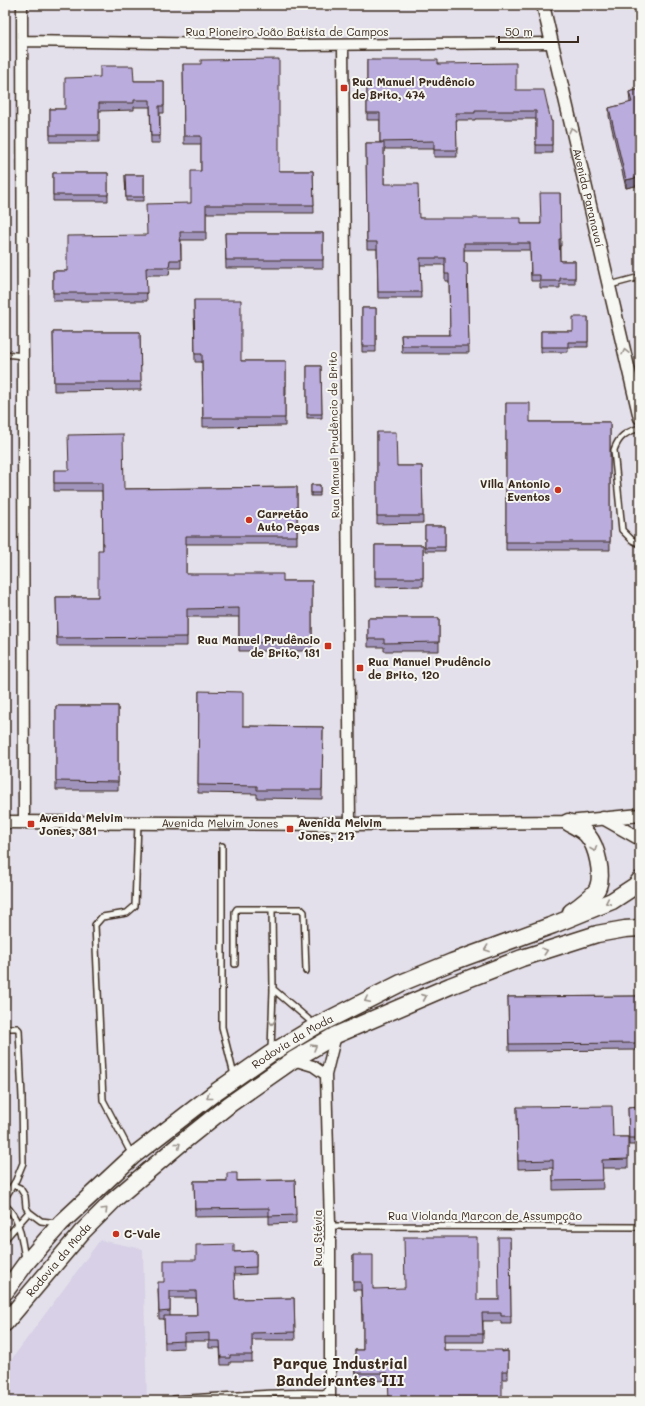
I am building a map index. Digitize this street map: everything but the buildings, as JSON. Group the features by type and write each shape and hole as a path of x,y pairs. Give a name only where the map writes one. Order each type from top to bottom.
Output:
{"highway":[{"path":"552,925 582,904 598,888 600,869 595,850 588,836 568,822"},
{"name":"Rodovia da Moda","path":"5,1292 26,1263 61,1223 133,1156 235,1078 270,1054 316,1026 401,983 612,901 635,886 640,880"},
{"name":"Rodovia da Moda","path":"5,1323 82,1232 115,1199 230,1104 293,1060 336,1035 450,986 522,958 597,934 625,928 640,928"}],"street":[{"path":"22,5 24,822"},
{"name":"Avenida Paranavaí","path":"543,5 551,43 637,391 640,418"},
{"name":"Rua Pioneiro João Batista de Campos","path":"22,41 298,45 551,43"},
{"name":"Rua Manuel Prudêncio de Brito","path":"343,44 350,824"},
{"name":"Avenida Melvim Jones","path":"5,822 350,824 568,822 640,815"},
{"path":"603,818 640,839"},
{"name":"Rua Stévia","path":"330,1397 330,1226 326,1075 336,1035"},
{"path":"293,1060 313,1066 326,1075"}],"lane":[{"path":"610,285 640,277"},
{"path":"5,354 23,356"},
{"path":"640,428 630,431 617,440 614,450 622,530 632,540 640,544"},
{"path":"133,1156 103,1100 95,925 102,916 127,913 135,906 138,823"},
{"path":"222,846 222,1027 235,1078"},
{"path":"235,964 235,912 238,909 301,909 304,912 306,971"},
{"path":"270,1054 273,989 272,909"},
{"path":"273,989 316,1026"},
{"path":"5,1028 17,1028 19,1030 23,1163 5,1198"},
{"path":"13,1185 20,1188 25,1196 26,1207 29,1212 41,1221 61,1223"},
{"path":"5,1205 12,1211 19,1224 26,1263"},
{"path":"5,1239 29,1212"},
{"name":"Rua Violanda Marcon de Assumpção","path":"330,1226 640,1227"},
{"path":"173,1401 174,1399 234,1395 310,1392 330,1397"}],"shaded area":[{"path":"100,1240 143,1249 147,1401 5,1401 5,1368"}],"place":[{"name":"Rua Manuel Prudêncio de Brito, 474","path":"344,88"},
{"name":"Villa Antonio Eventos","path":"558,490"},
{"name":"Carretão Auto Peças","path":"249,520"},
{"name":"Rua Manuel Prudêncio de Brito, 131","path":"328,646"},
{"name":"Rua Manuel Prudêncio de Brito, 120","path":"360,668"},
{"name":"Avenida Melvim Jones, 381","path":"31,824"},
{"name":"Avenida Melvim Jones, 217","path":"290,829"},
{"name":"C-Vale","path":"116,1234"}],"district":[{"name":"Parque Industrial Bandeirantes III","path":"340,1372"}]}
